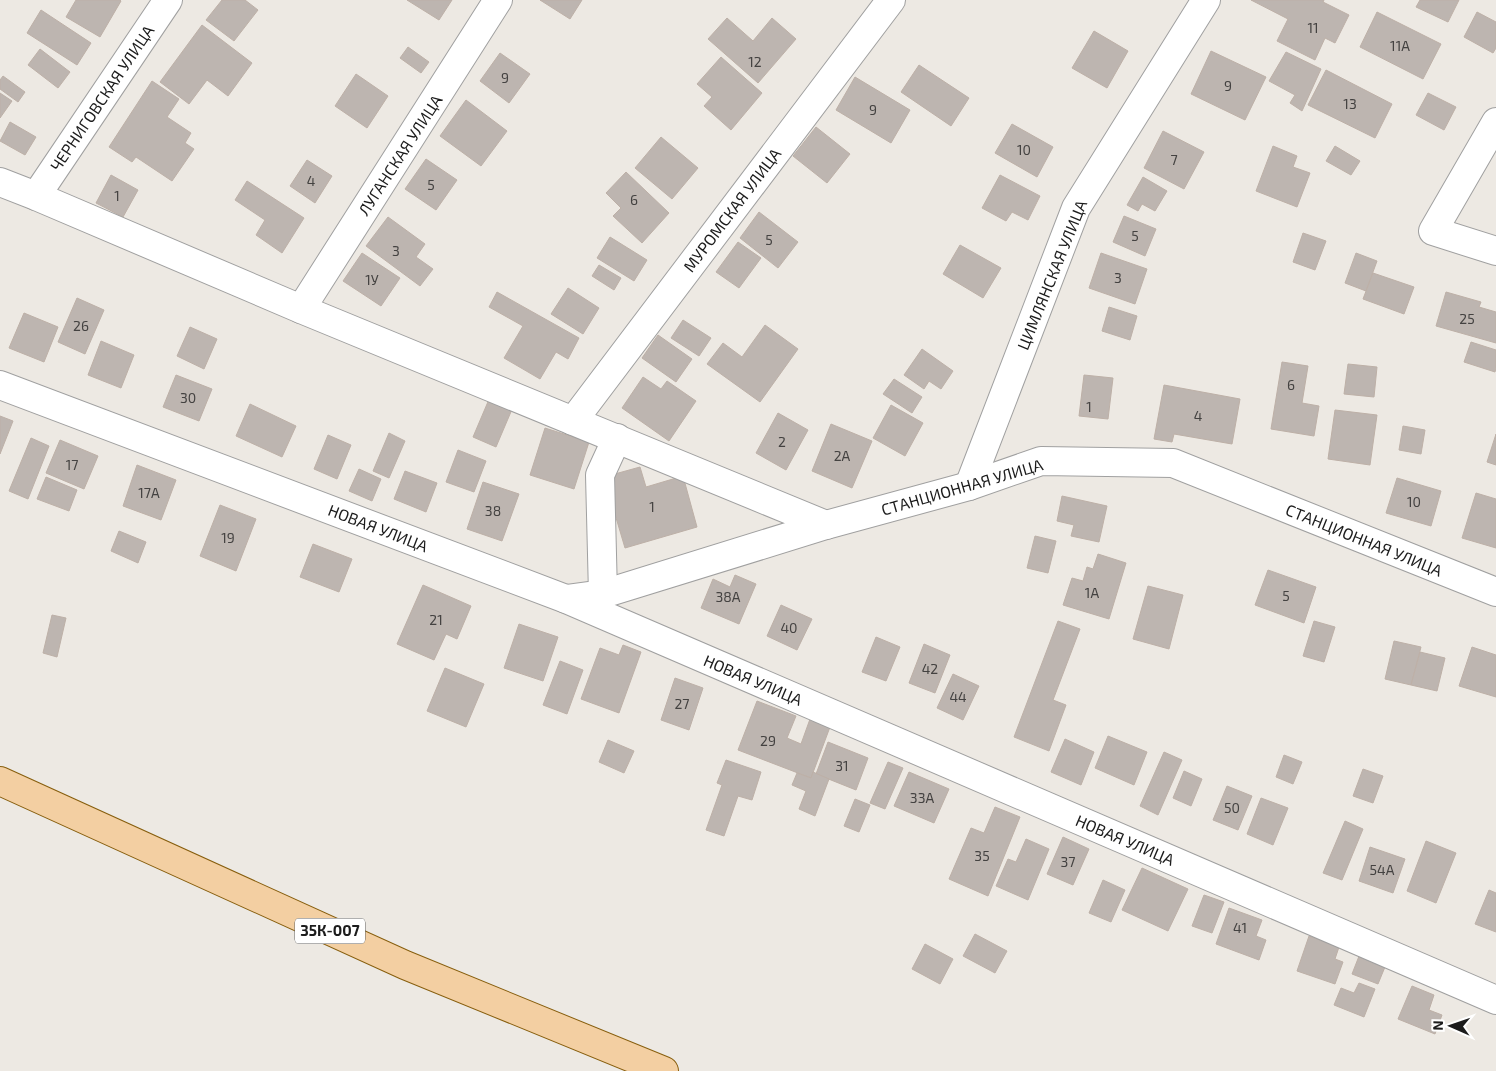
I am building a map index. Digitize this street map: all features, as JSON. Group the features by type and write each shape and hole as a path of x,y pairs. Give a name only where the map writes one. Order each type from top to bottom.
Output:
{"main road":[{"name":"35К-007","path":"0,781 405,965 664,1071"}],"street":[{"name":"ЧЕРНИГОВСКАЯ УЛИЦА","path":"36,196 168,0"},
{"name":"ЛУГАНСКАЯ УЛИЦА","path":"301,309 498,0"},
{"name":"МУРОМСКАЯ УЛИЦА","path":"573,421 891,0"},
{"name":"ЦИМЛЯНСКАЯ УЛИЦА","path":"969,486 1076,208 1206,0"},
{"path":"1496,122 1433,231 1496,251"},
{"path":"0,182 301,309 826,524"},
{"name":"НОВАЯ УЛИЦА","path":"0,385 566,599 1496,1000"},
{"path":"602,594 600,475 617,438"},
{"name":"СТАНЦИОННАЯ УЛИЦА","path":"566,599 602,594 826,524 969,486 1041,461 1173,463 1496,592"}],"building":[{"path":"76,0 121,1 100,37 66,17"},
{"path":"222,0 245,0 258,10 234,41 206,20"},
{"path":"407,0 452,0 439,20"},
{"path":"540,0 582,0 570,19"},
{"path":"1251,0 1324,0 1323,2 1349,15 1335,43 1325,38 1315,60 1277,41 1288,19"},
{"path":"1420,0 1459,0 1448,22 1416,7"},
{"path":"41,10 91,43 77,65 27,33"},
{"path":"1377,12 1441,44 1423,79 1360,47"},
{"path":"1477,12 1496,22 1496,48 1493,53 1464,37"},
{"path":"727,18 753,41 772,18 796,39 758,83 708,39"},
{"path":"202,25 252,63 228,96 207,80 189,104 160,82"},
{"path":"1094,31 1128,51 1107,88 1072,68"},
{"path":"408,47 429,62 421,73 400,58"},
{"path":"40,49 70,72 58,88 28,65"},
{"path":"1211,51 1266,77 1245,120 1191,94"},
{"path":"1286,52 1321,69 1302,111 1290,103 1295,95 1269,81"},
{"path":"500,53 530,74 509,103 480,81"},
{"path":"721,57 762,93 731,130 704,106 712,97 697,84"},
{"path":"919,65 969,98 951,126 901,92"},
{"path":"1326,70 1392,104 1375,138 1308,105"},
{"path":"356,74 388,96 367,128 335,106"},
{"path":"3,76 25,92 18,102 0,89 0,80"},
{"path":"855,77 910,110 891,143 836,110"},
{"path":"152,81 179,99 167,117 191,133 185,143 194,149 172,181 136,157 132,162 109,147"},
{"path":"0,93 12,101 0,118"},
{"path":"1428,93 1456,107 1444,130 1416,115"},
{"path":"466,100 507,131 481,166 440,136"},
{"path":"10,122 36,137 25,155 0,141"},
{"path":"1012,124 1053,147 1037,177 995,153"},
{"path":"816,127 850,154 827,183 793,156"},
{"path":"1163,131 1204,152 1184,189 1144,168"},
{"path":"661,137 698,168 672,199 635,168"},
{"path":"1273,146 1297,156 1293,167 1310,173 1297,207 1256,191"},
{"path":"1335,146 1360,161 1351,175 1326,161"},
{"path":"426,159 457,180 436,210 405,189"},
{"path":"307,160 332,176 315,203 290,186"},
{"path":"626,172 669,213 642,243 613,216 621,208 606,193"},
{"path":"111,175 138,190 123,217 96,203"},
{"path":"1000,175 1040,196 1028,220 1012,212 1006,221 982,208"},
{"path":"1143,177 1167,191 1155,211 1142,204 1138,211 1127,205"},
{"path":"247,181 304,218 282,253 256,235 265,220 235,200"},
{"path":"759,212 798,242 778,268 740,238"},
{"path":"1124,216 1156,229 1145,256 1113,242"},
{"path":"388,217 425,244 416,257 433,269 420,286 366,246"},
{"path":"1303,233 1326,241 1315,270 1293,262"},
{"path":"610,237 647,260 634,281 597,258"},
{"path":"738,242 761,258 739,288 716,272"},
{"path":"960,245 1001,268 983,298 943,274"},
{"path":"362,253 400,278 381,306 343,281"},
{"path":"1101,253 1147,269 1135,304 1089,288"},
{"path":"1356,253 1377,261 1366,291 1345,283"},
{"path":"599,265 621,278 614,290 592,276"},
{"path":"1373,273 1414,287 1404,314 1363,299"},
{"path":"568,288 599,308 583,334 551,314"},
{"path":"497,292 579,338 568,359 556,352 540,379 504,358 523,326 489,307"},
{"path":"1446,292 1481,302 1479,307 1496,312 1496,343 1436,326"},
{"path":"77,298 104,310 85,354 58,342"},
{"path":"1109,307 1137,316 1130,340 1102,331"},
{"path":"24,313 58,327 44,362 9,348"},
{"path":"683,320 711,338 699,356 671,338"},
{"path":"765,325 798,349 760,402 707,364 723,343 742,357"},
{"path":"190,327 217,339 204,369 177,356"},
{"path":"658,335 692,359 676,382 642,358"},
{"path":"101,341 134,355 121,388 88,375"},
{"path":"1471,342 1496,350 1495,372 1464,362"},
{"path":"922,349 953,371 941,389 929,381 924,389 904,375"},
{"path":"1282,362 1308,366 1302,403 1319,406 1314,436 1271,429"},
{"path":"1348,364 1377,367 1374,397 1344,394"},
{"path":"176,375 212,389 199,421 163,407"},
{"path":"1084,375 1113,378 1108,419 1079,416"},
{"path":"643,377 661,389 667,381 696,401 669,441 622,408"},
{"path":"894,379 922,397 912,413 883,394"},
{"path":"1164,385 1240,399 1232,444 1174,434 1172,442 1154,439"},
{"path":"490,397 513,407 496,447 473,437"},
{"path":"250,404 296,426 282,457 236,436"},
{"path":"891,405 923,423 905,456 873,438"},
{"path":"1335,410 1377,415 1370,465 1328,459"},
{"path":"778,413 808,430 786,470 756,453"},
{"path":"0,416 13,421 0,454"},
{"path":"831,424 872,441 852,488 812,471"},
{"path":"1403,426 1425,430 1421,454 1399,450"},
{"path":"545,428 589,442 574,489 530,475"},
{"path":"389,433 405,441 389,478 373,471"},
{"path":"1496,434 1496,465 1487,462"},
{"path":"328,435 351,445 337,479 314,469"},
{"path":"31,438 49,446 28,499 9,491"},
{"path":"60,440 98,456 84,489 46,473"},
{"path":"458,450 486,461 474,492 446,482"},
{"path":"137,465 176,480 161,520 123,506"},
{"path":"640,467 646,487 683,476 697,527 625,548 604,477"},
{"path":"359,469 381,479 372,501 349,491"},
{"path":"405,471 437,483 426,512 394,499"},
{"path":"46,477 77,490 69,511 37,499"},
{"path":"1397,478 1441,491 1431,526 1386,513"},
{"path":"483,482 519,494 502,541 467,529"},
{"path":"1476,493 1496,499 1496,548 1462,538"},
{"path":"1062,496 1107,506 1099,542 1071,536 1074,525 1057,521"},
{"path":"220,505 256,519 236,571 200,556"},
{"path":"119,531 146,542 138,563 111,551"},
{"path":"1035,536 1056,541 1048,573 1027,568"},
{"path":"313,544 352,559 339,592 300,577"},
{"path":"1098,554 1126,563 1109,619 1063,605 1072,578 1083,581 1087,567 1093,569"},
{"path":"1268,570 1316,587 1304,623 1255,605"},
{"path":"735,575 756,584 739,624 701,608 713,579 730,587"},
{"path":"423,585 471,606 457,639 446,634 434,660 397,644"},
{"path":"1148,586 1183,595 1169,649 1133,639"},
{"path":"781,605 812,619 797,650 767,636"},
{"path":"52,615 66,618 57,657 43,653"},
{"path":"1058,621 1080,629 1053,700 1066,705 1049,751 1014,737"},
{"path":"1314,621 1335,627 1324,662 1303,656"},
{"path":"519,624 558,637 543,681 504,668"},
{"path":"876,637 900,647 886,681 862,672"},
{"path":"1394,641 1421,647 1411,685 1385,679"},
{"path":"924,644 950,655 935,693 909,683"},
{"path":"623,645 641,652 619,713 581,699 600,648 619,655"},
{"path":"1472,647 1496,655 1496,697 1459,686"},
{"path":"1420,652 1445,658 1437,691 1411,685"},
{"path":"560,661 583,670 567,714 543,705"},
{"path":"445,668 484,684 466,727 427,711"},
{"path":"953,674 979,686 963,720 937,708"},
{"path":"675,678 703,688 689,730 661,720"},
{"path":"757,701 796,716 787,738 801,744 810,719 830,727 811,778 738,750"},
{"path":"1108,736 1147,752 1134,785 1095,768"},
{"path":"1065,739 1094,752 1081,785 1051,772"},
{"path":"608,740 634,751 624,773 599,762"},
{"path":"828,742 868,758 856,790 816,774"},
{"path":"1164,752 1182,760 1158,815 1140,806"},
{"path":"1284,755 1302,762 1293,784 1276,777"},
{"path":"726,760 761,772 752,800 738,796 724,836 706,830 722,785 717,783"},
{"path":"888,762 903,768 885,809 870,803"},
{"path":"1363,769 1383,776 1373,803 1353,796"},
{"path":"1184,771 1202,779 1191,806 1173,798"},
{"path":"813,772 829,779 815,816 799,809 806,791 792,785 797,773 811,778"},
{"path":"909,772 949,789 934,823 894,806"},
{"path":"1227,786 1252,796 1238,830 1213,820"},
{"path":"1261,798 1288,808 1273,845 1247,834"},
{"path":"855,799 870,805 859,832 844,826"},
{"path":"995,807 1020,817 988,896 949,879 971,828 984,833"},
{"path":"1345,821 1363,829 1342,880 1323,873"},
{"path":"1063,837 1089,849 1073,885 1047,874"},
{"path":"1026,839 1049,849 1028,900 996,886 1008,859 1016,862"},
{"path":"1426,841 1456,853 1436,903 1407,891"},
{"path":"1370,847 1405,859 1393,893 1359,881"},
{"path":"1142,868 1188,889 1168,931 1122,910"},
{"path":"1103,880 1125,890 1111,922 1089,913"},
{"path":"1489,890 1496,893 1496,932 1475,924"},
{"path":"1204,895 1224,902 1212,933 1192,926"},
{"path":"1229,908 1262,920 1256,936 1266,940 1259,960 1216,944"},
{"path":"975,934 1007,951 995,973 963,956"},
{"path":"1309,936 1339,947 1335,959 1343,962 1335,984 1297,971"},
{"path":"925,944 953,959 940,984 912,969"},
{"path":"1361,951 1387,962 1378,984 1352,974"},
{"path":"1359,983 1375,989 1364,1017 1334,1005 1341,988 1354,993"},
{"path":"1412,986 1434,995 1429,1010 1442,1015 1435,1034 1398,1019"}]}
